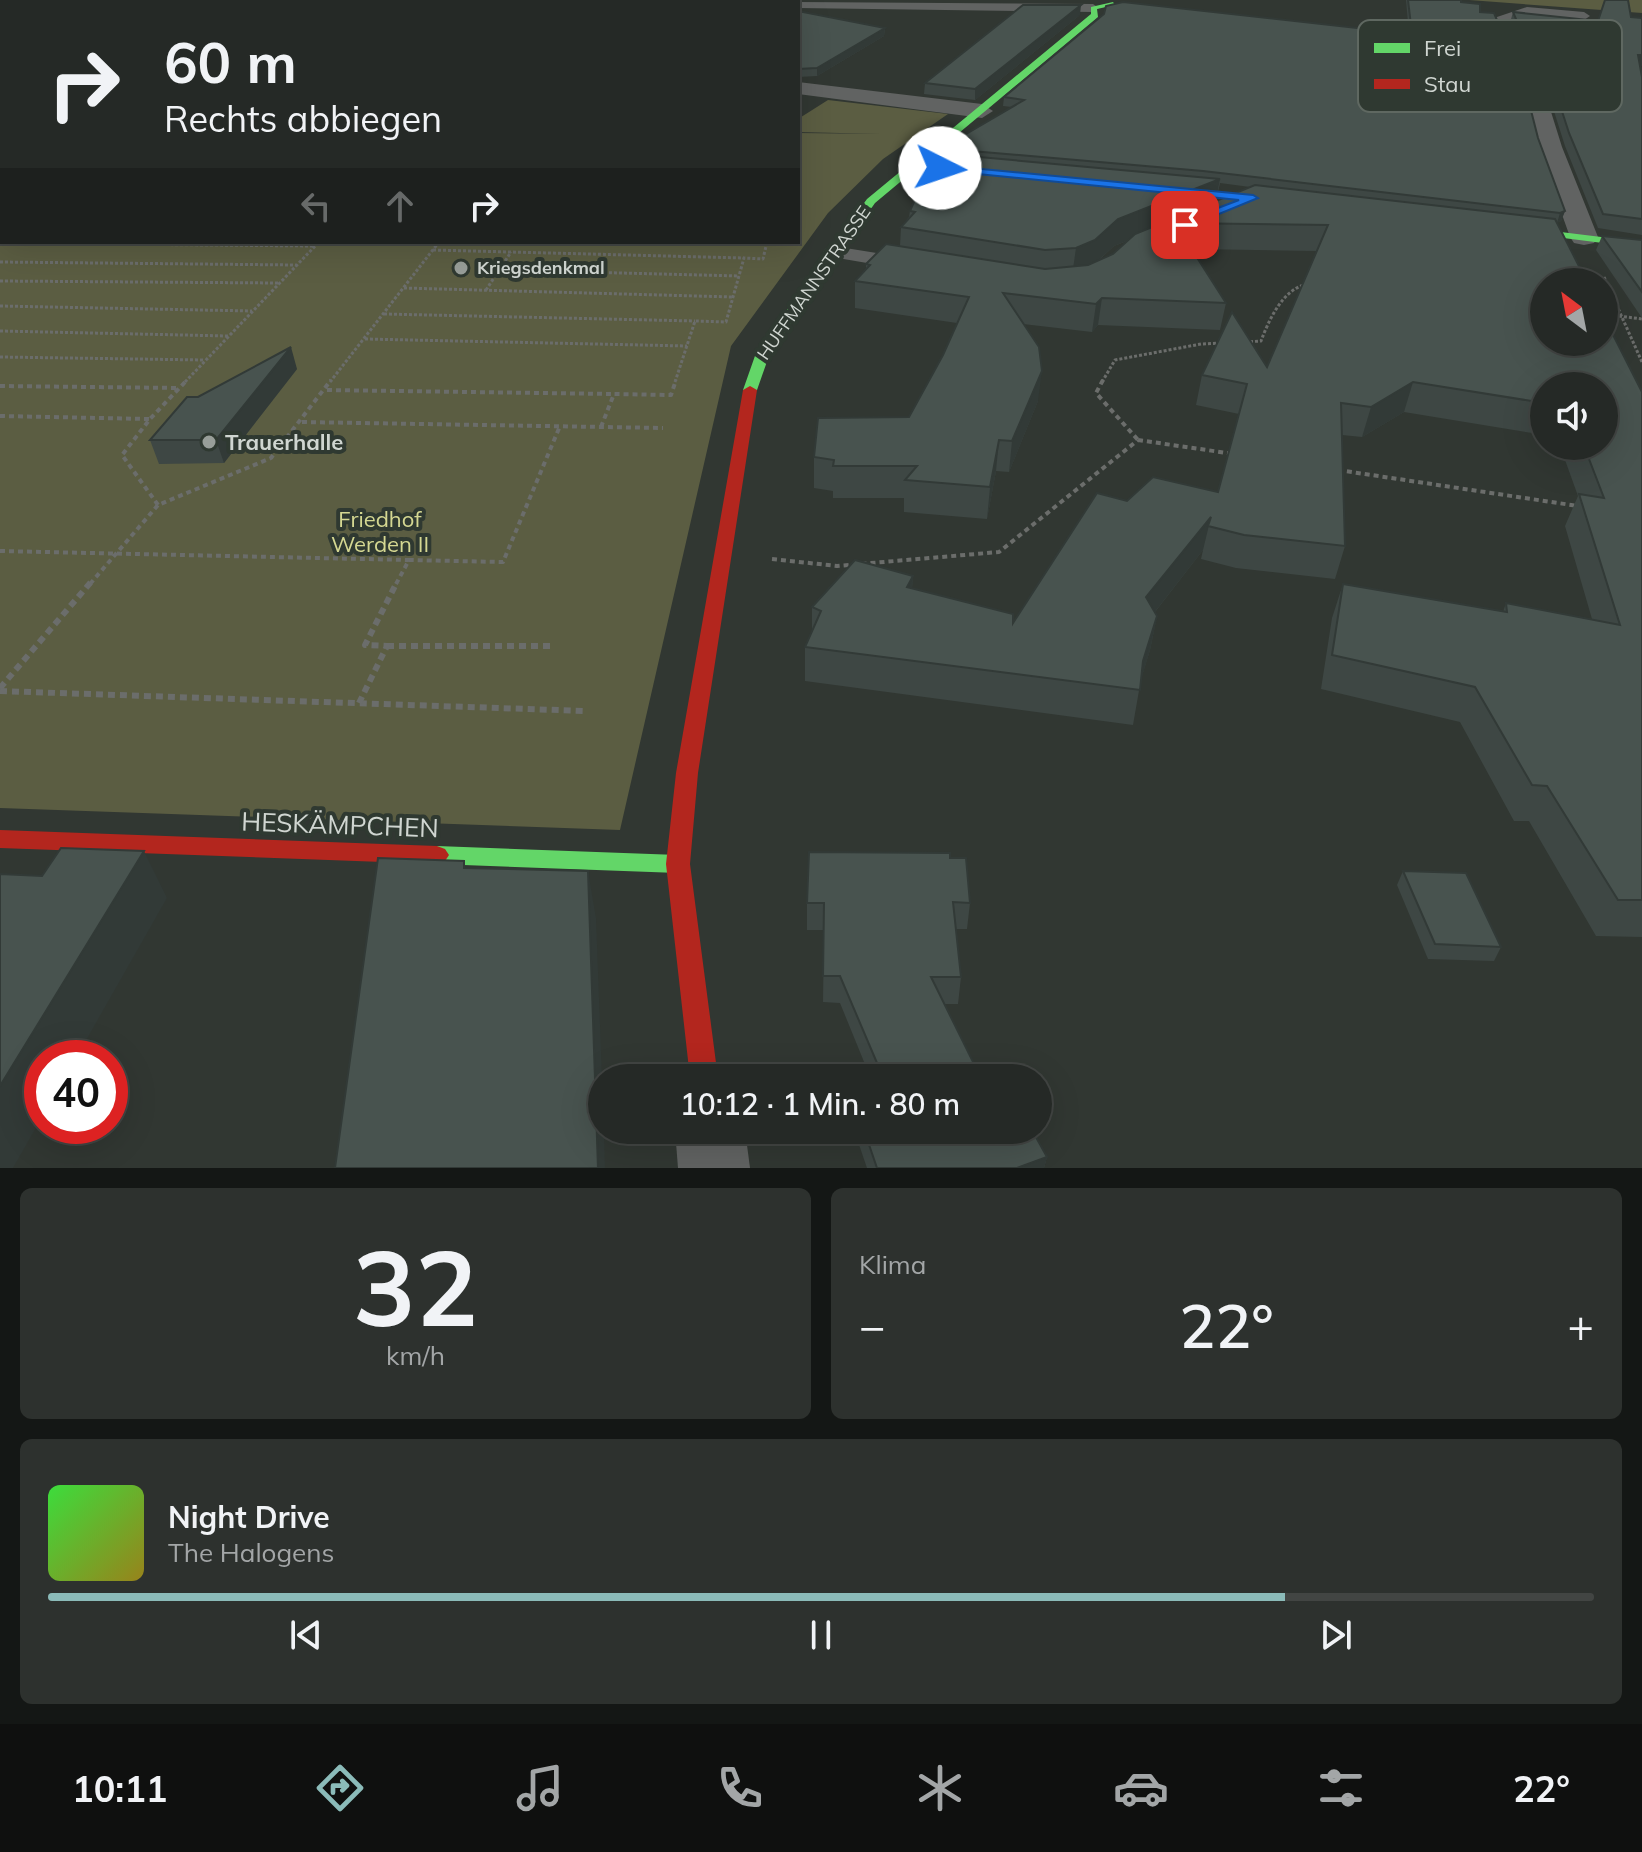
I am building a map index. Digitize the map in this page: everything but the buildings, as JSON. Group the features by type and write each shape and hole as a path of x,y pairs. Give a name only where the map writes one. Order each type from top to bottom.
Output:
{"street":[{"name":"HUFFMANNSTRASSE","path":"702,1064 678,864 687,773 752,379 763,353 871,201 982,111 1095,15 1103,4"},
{"path":"800,88 982,111"},
{"path":"1540,112 1584,237"},
{"path":"913,166 943,168"},
{"path":"1143,186 1305,204"},
{"path":"1482,226 1642,245"},
{"name":"HESKÄMPCHEN","path":"0,839 678,864"},
{"path":"711,1144 714,1168"}],"lane":[{"path":"1495,3 1501,20"},
{"name":"HUFFMANNSTRASSE","path":"800,5 1103,4"},
{"path":"1508,20 1527,11 1584,16"},
{"path":"1214,213 1253,198"},
{"path":"833,252 937,269"}],"path":[{"path":"1584,237 1642,362"},
{"path":"158,505 122,455 150,419 317,244"},
{"path":"0,690 158,505 271,458 438,244"},
{"path":"433,250 763,259 767,244"},
{"path":"486,291 511,252"},
{"path":"384,314 726,322 744,258"},
{"path":"0,262 297,265"},
{"path":"499,270 739,276"},
{"path":"0,281 279,283"},
{"path":"1248,456 1138,440 1096,393 1115,360 1201,344 1261,341 1272,312 1301,285 1317,282"},
{"path":"404,288 733,297"},
{"path":"0,306 253,311"},
{"path":"1619,316 1642,319"},
{"path":"326,390 671,395 695,321"},
{"path":"0,331 229,336"},
{"path":"365,339 687,346"},
{"path":"0,357 206,360"},
{"path":"0,386 180,388"},
{"path":"601,427 614,394"},
{"path":"0,416 150,419"},
{"path":"302,422 663,428"},
{"path":"0,551 503,562 560,426"},
{"path":"723,553 837,566 999,552 1138,440"},
{"path":"1327,468 1579,506"},
{"path":"409,560 365,645 555,646"},
{"path":"359,703 387,646"},
{"path":"0,690 586,711"}],"green space":[{"path":"1469,0 1642,0 1642,13"},
{"name":"Friedhof Werden II","path":"828,100 948,114 883,159 828,213 731,346 620,830 0,808 0,244 800,244 800,133 881,134 800,132 800,118"}],"traffic: fast":[{"path":"750,390 763,353 871,201 1095,15 1093,8 1113,4"},
{"path":"1504,228 1642,245"},
{"path":"437,855 678,864"}],"traffic: jam":[{"path":"1158,188 1289,202"},
{"path":"702,1064 678,864 687,773 750,390"},
{"path":"0,839 437,855"}],"place":[{"name":"Kriegsdenkmal","path":"461,268"},
{"name":"Trauerhalle","path":"209,442"}],"route":[{"path":"940,168 1049,176 1253,198 1185,225"}]}
